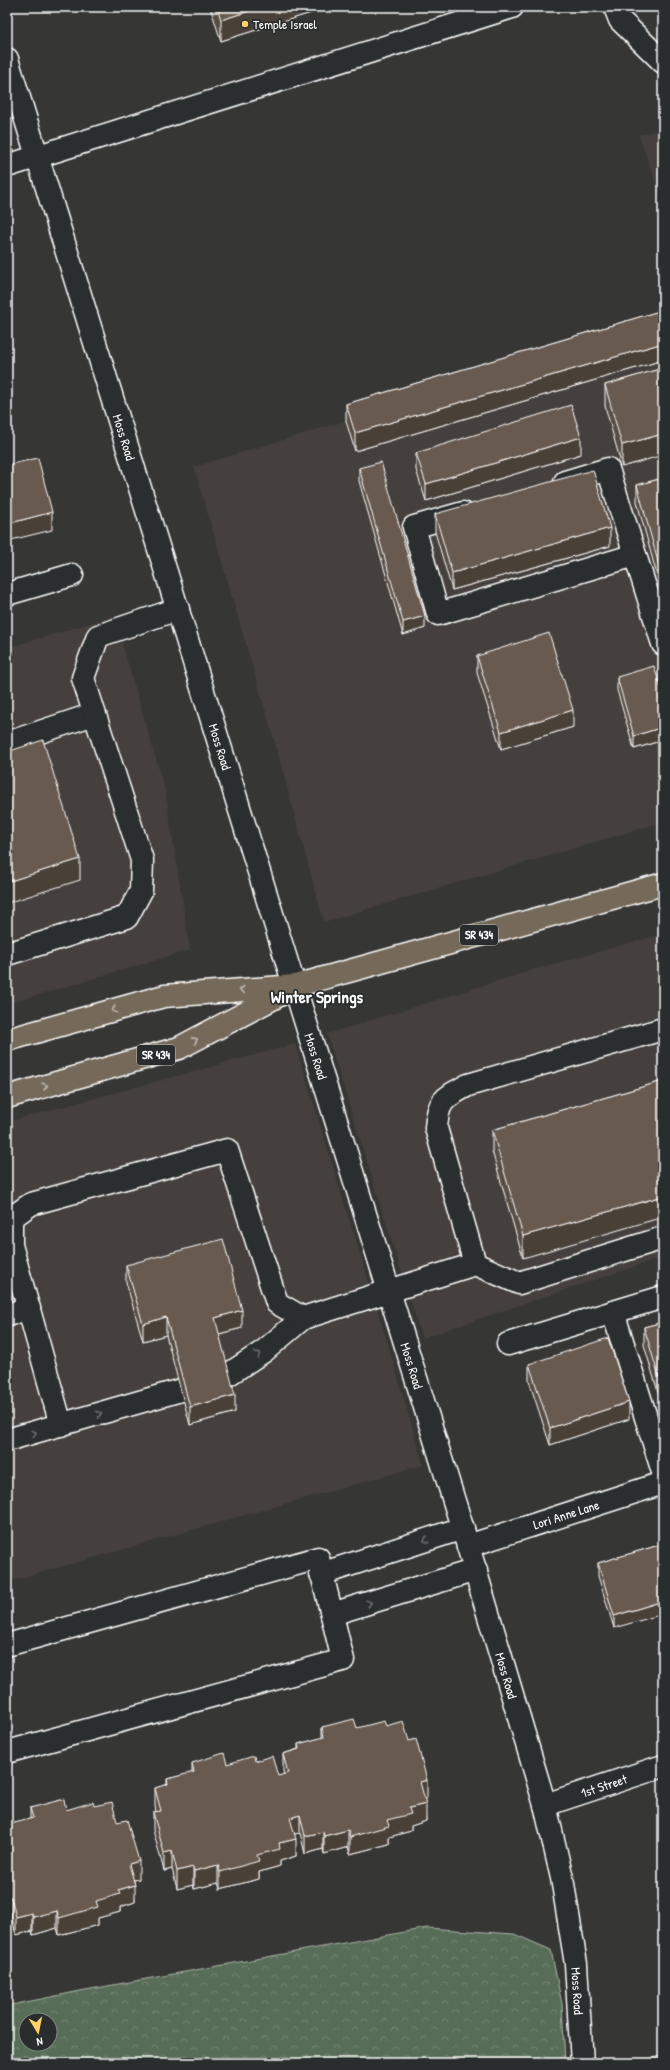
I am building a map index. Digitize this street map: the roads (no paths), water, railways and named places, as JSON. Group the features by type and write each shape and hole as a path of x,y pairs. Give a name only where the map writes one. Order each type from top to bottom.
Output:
{"main road":[{"name":"SR 434","path":"7,1040 164,996 295,986 663,884"},
{"name":"SR 434","path":"7,1097 179,1048 295,986"}],"street":[{"path":"7,166 38,158 512,7"},
{"path":"616,7 620,20 663,62"},
{"name":"Moss Road","path":"7,59 466,1537 545,1805 562,1878 576,1964 582,2063"},
{"path":"549,487 608,469 663,644"},
{"path":"481,507 414,528 438,614 635,555"},
{"path":"7,594 72,575"},
{"path":"7,954 127,917 141,891 142,860 83,678 98,636 178,609"},
{"path":"7,743 94,714"},
{"path":"475,1264 436,1128 437,1111 446,1098 468,1085 663,1029"},
{"path":"61,1425 11,1245 11,1218 31,1204 226,1150 276,1303 303,1318"},
{"path":"226,1376 264,1351 303,1318 475,1264 519,1283 663,1238"},
{"path":"508,1344 663,1297"},
{"path":"7,1315 29,1308"},
{"path":"613,1312 663,1472"},
{"path":"7,1440 180,1390"},
{"name":"Lori Anne Lane","path":"322,1574 466,1537 663,1483"},
{"path":"7,1645 318,1558 343,1660 7,1752"},
{"path":"332,1614 476,1570"},
{"name":"1st Street","path":"545,1805 663,1766"}],"place":[{"name":"Temple Israel","path":"245,24"}],"district":[{"name":"Winter Springs","path":"317,997"}]}
